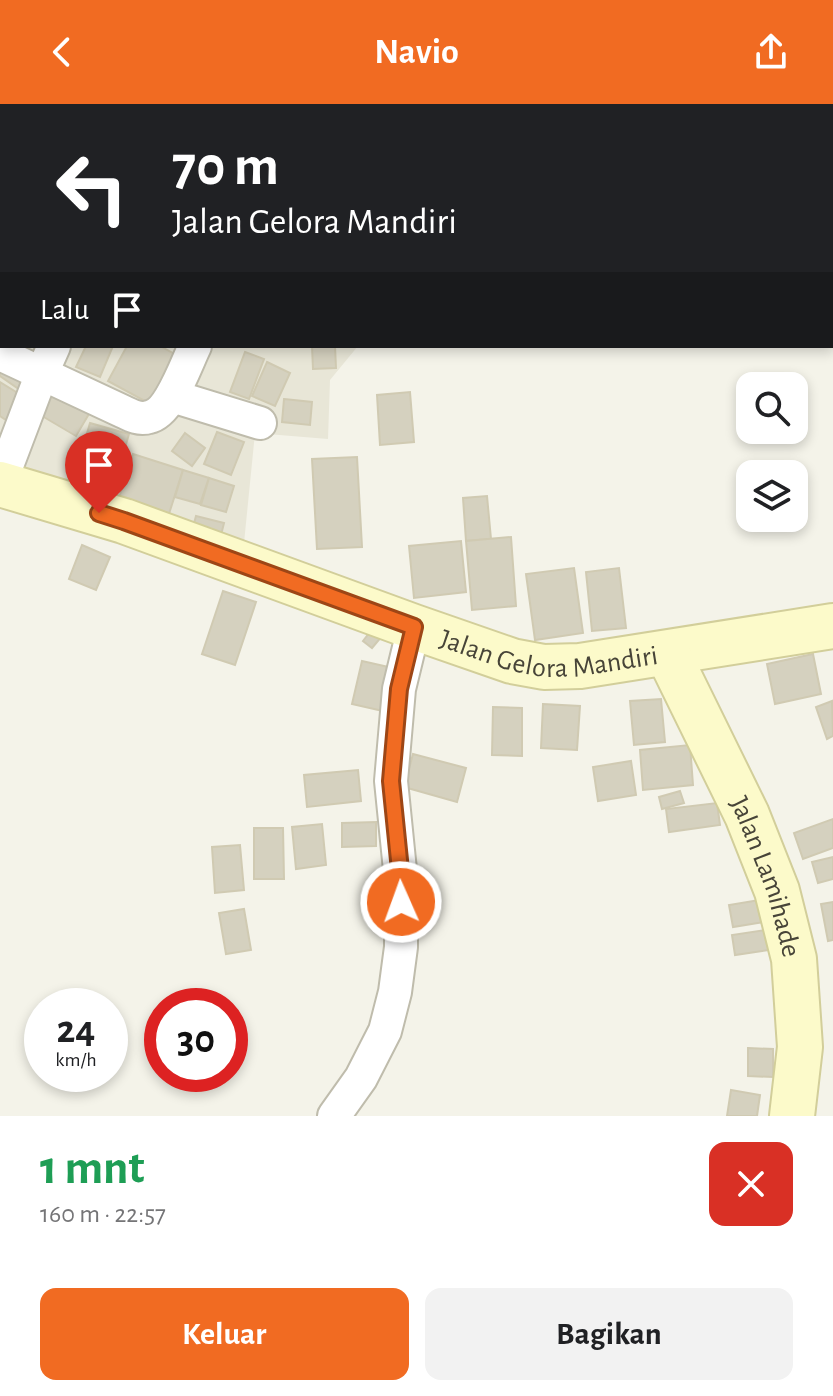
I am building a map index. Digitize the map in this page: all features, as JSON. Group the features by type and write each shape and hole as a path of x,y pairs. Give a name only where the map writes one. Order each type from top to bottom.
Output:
{"street":[{"path":"0,354 48,359 137,418 148,418 157,414 172,396 194,348"},
{"path":"0,484 48,359"},
{"path":"172,396 260,423"},
{"name":"Jalan Gelora Mandiri","path":"0,484 124,521 512,661 544,667 580,666 668,654 833,626"},
{"path":"334,1116 361,1078 385,1031 395,992 401,947 401,880 391,781 399,689 414,627"},
{"name":"Jalan Lamihade","path":"668,654 747,815 777,891 794,959 800,1047 792,1116"}],"shaded area":[{"path":"0,348 356,348 330,380 328,439 255,433 244,543 0,471"}],"building":[{"path":"85,348 112,348 100,377 76,367"},
{"path":"126,348 164,348 178,356 152,405 108,381"},
{"path":"312,348 335,348 336,368 313,369"},
{"path":"245,352 264,359 249,399 230,392"},
{"path":"0,362 32,377 23,392 0,376"},
{"path":"267,362 290,373 275,406 252,396"},
{"path":"0,382 21,395 6,420 0,416"},
{"path":"54,384 93,407 76,436 37,413"},
{"path":"410,392 414,442 380,445 377,395"},
{"path":"284,399 312,402 310,425 282,422"},
{"path":"90,423 129,434 118,472 79,461"},
{"path":"217,432 244,442 231,475 204,464"},
{"path":"185,433 205,448 192,466 172,451"},
{"path":"133,454 183,470 167,520 117,504"},
{"path":"357,457 362,547 317,549 312,459"},
{"path":"183,470 209,478 200,504 175,497"},
{"path":"209,478 234,486 226,512 201,505"},
{"path":"487,496 491,539 466,541 463,498"},
{"path":"196,516 224,523 220,539 192,531"},
{"path":"511,537 516,606 472,610 466,541"},
{"path":"461,541 466,592 414,598 409,546"},
{"path":"82,545 110,557 96,590 69,579"},
{"path":"574,568 583,633 535,640 526,574"},
{"path":"619,568 626,628 592,631 586,572"},
{"path":"223,591 256,602 235,665 202,654"},
{"path":"373,628 382,636 372,648 363,641"},
{"path":"813,654 821,694 775,704 767,664"},
{"path":"362,661 393,668 383,711 352,704"},
{"path":"661,699 665,742 634,745 630,701"},
{"path":"832,701 833,736 827,739 816,707"},
{"path":"543,704 580,706 577,750 541,748"},
{"path":"493,707 522,708 522,756 492,755"},
{"path":"690,745 693,785 643,790 640,750"},
{"path":"413,754 466,768 457,802 404,787"},
{"path":"631,761 636,795 598,801 593,767"},
{"path":"358,770 361,801 307,807 304,775"},
{"path":"680,791 684,803 662,809 659,797"},
{"path":"717,803 720,825 669,832 666,809"},
{"path":"833,819 833,848 803,859 794,833"},
{"path":"376,822 376,846 342,847 342,823"},
{"path":"322,824 326,865 296,869 292,827"},
{"path":"254,828 283,828 284,879 254,879"},
{"path":"240,845 244,890 215,893 212,847"},
{"path":"833,857 833,879 818,883 812,862"},
{"path":"760,900 764,922 733,927 729,905"},
{"path":"833,902 833,940 828,941 821,904"},
{"path":"244,909 251,950 226,954 219,913"},
{"path":"772,929 776,949 735,955 732,935"},
{"path":"748,1048 773,1049 773,1077 748,1076"},
{"path":"731,1090 760,1095 757,1116 727,1116"}],"route":[{"path":"99,513 414,627 399,689 391,781 401,902"}]}
